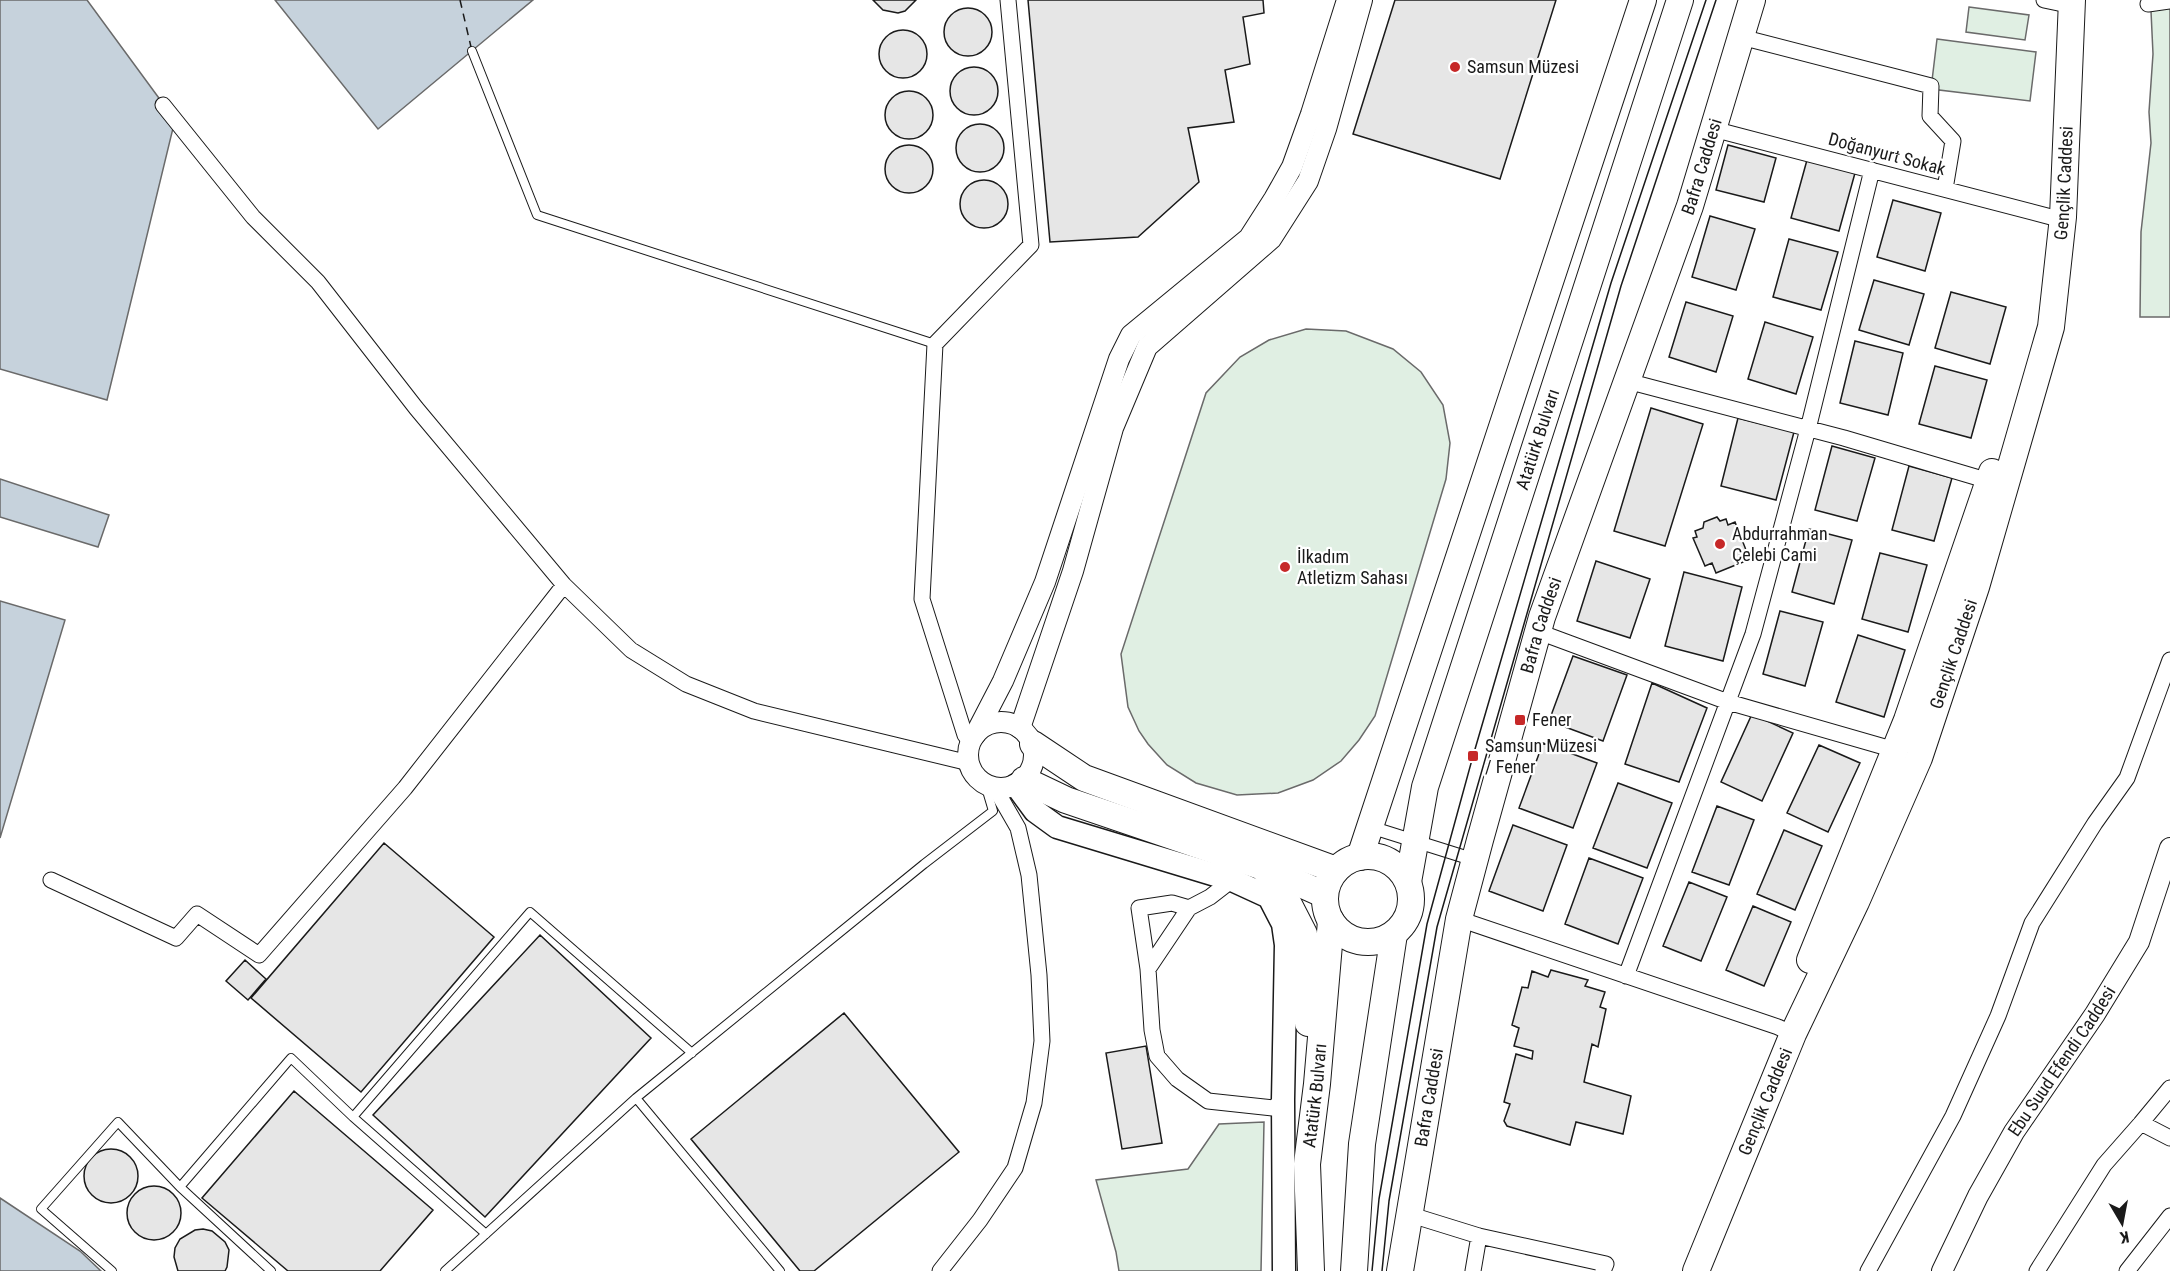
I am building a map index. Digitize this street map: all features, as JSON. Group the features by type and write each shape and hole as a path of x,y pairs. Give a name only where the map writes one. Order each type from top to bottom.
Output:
{"main road":[{"name":"Atatürk Bulvarı","path":"1360,856 1642,0"},
{"name":"Atatürk Bulvarı","path":"1354,1271 1362,1144 1394,934 1404,924 1410,910 1412,896 1408,882 1425,787 1680,0"},
{"name":"Bafra Caddesi","path":"1400,1271 1459,919 1542,617 1690,206 1752,0"},
{"name":"Gençlik Caddesi","path":"1696,1271 1813,954 1908,720 2034,341 2049,251 2061,1"},
{"name":"Gençlik Caddesi","path":"1682,1271 1785,1030 1856,903 1919,758 1976,587 2051,327 2063,218 2061,1"},
{"path":"1027,736 1084,778 1336,870"},
{"path":"1005,784 1066,800 1263,867 1325,895 1328,881 1336,870 1347,861 1360,856 1375,856 1389,861 1400,870 1408,882"},
{"path":"1005,784 1035,812 1057,827 1232,880 1269,897 1283,924 1286,945 1283,1100 1284,1271"},
{"path":"1263,867 1286,899 1304,934 1308,1011 1307,1164"},
{"name":"Atatürk Bulvarı","path":"1311,1271 1307,1164 1317,1084 1330,921 1325,909 1325,895"},
{"path":"1330,921 1352,940 1366,943 1381,941 1394,934"}],"street":[{"path":"971,744 964,735 922,599 935,344 1031,245 1008,0"},
{"path":"1005,784 975,776 970,766 971,744 1003,681 1046,582 1119,359 1131,334 1249,238 1274,199 1292,167 1347,0"},
{"path":"1005,784 1034,763 1027,736 1113,428 1147,347 1271,238 1308,181 1326,129 1362,0"},
{"path":"2148,4 2170,1"},
{"path":"1741,37 1931,86 1930,116 1953,141 1945,189"},
{"path":"163,105 253,217 318,282 416,408 564,585 631,650 686,684 754,711 961,760 982,728 992,724 1002,722 1027,736"},
{"name":"Doğanyurt Sokak","path":"1713,129 2051,217"},
{"path":"1626,976 1753,634 1808,429 1872,170"},
{"path":"1627,381 1808,429 1989,481"},
{"path":"51,880 176,938 197,914 260,955 405,788 564,585"},
{"path":"1539,632 1728,702 1895,750"},
{"path":"1868,1271 1953,1116 1998,1017 2032,922 2094,823 2127,778 2170,660"},
{"path":"940,1271 980,1220 1015,1168 1034,1103 1042,1041 1039,975 1029,875 1005,784"},
{"path":"1370,827 1475,860"},
{"name":"Ebu Suud Efendi Caddesi","path":"1942,1271 1978,1196 2013,1132 2095,1014 2139,942 2170,849"},
{"path":"1148,969 1189,908 1210,897 1232,880"},
{"path":"1189,908 1172,903 1139,908 1148,969 1152,1030 1157,1056 1177,1079 1208,1101 1273,1108 1283,1100"},
{"path":"1459,919 1785,1030"},
{"path":"2037,1271 2104,1165 2170,1088"},
{"path":"2141,1123 2170,1138"},
{"path":"1408,1214 1479,1236 1606,1264 1604,1271"},
{"path":"2127,1271 2170,1216"},
{"path":"1473,1271 1479,1236"}],"lane":[{"path":"472,51 537,215 935,344"},
{"path":"445,1271 636,1098 924,864 993,811 1005,784"},
{"path":"353,1117 530,912 692,1053"},
{"path":"180,1187 291,1058 353,1117 486,1234"},
{"path":"636,1098 780,1271"},
{"path":"112,1271 41,1209 118,1122 180,1187 271,1271"}],"green space":[{"path":"1969,7 2029,15 2025,40 1966,32"},
{"path":"2170,7 2170,317 2140,317 2141,232 2151,143 2149,112 2153,54 2151,11"},
{"path":"1937,39 2036,52 2030,101 1931,89"},
{"name":"İlkadım Atletizm Sahası","path":"1306,329 1346,331 1393,349 1421,372 1443,405 1450,443 1446,479 1375,716 1341,761 1313,780 1278,793 1237,795 1196,783 1167,765 1148,744 1128,707 1121,654 1206,393 1240,357 1269,340"},
{"path":"1264,1122 1261,1271 1119,1271 1096,1180 1188,1169 1219,1124"}],"shaded area":[{"path":"0,0 87,0 175,120 107,400 0,369"},
{"path":"275,0 533,0 378,129"},
{"path":"0,479 109,515 98,547 0,517"},
{"path":"0,601 65,620 0,838"},
{"path":"0,1198 80,1251 101,1271 0,1271"}],"building":[{"path":"873,0 916,0 905,11 898,13 883,10"},
{"path":"1028,0 1263,0 1264,13 1243,17 1250,64 1225,70 1234,122 1188,128 1199,182 1138,237 1050,242"},
{"name":"Samsun Müzesi","path":"1395,0 1556,0 1500,179 1353,134"},
{"path":"968,8 985,15 992,32 985,49 968,56 951,49 944,32 951,15"},
{"path":"903,30 920,37 927,54 920,71 903,78 886,71 879,54 886,37"},
{"path":"974,67 991,74 998,91 991,108 974,115 957,108 950,91 957,74"},
{"path":"909,91 926,98 933,115 926,132 909,139 892,132 885,115 892,98"},
{"path":"980,124 997,131 1004,148 997,165 980,172 963,165 956,148 963,131"},
{"path":"909,145 926,152 933,169 926,186 909,193 892,186 885,169 892,152"},
{"path":"1728,145 1776,158 1764,202 1716,190"},
{"path":"1807,160 1855,173 1839,231 1791,218"},
{"path":"984,180 1001,187 1008,204 1001,221 984,228 967,221 960,204 967,187"},
{"path":"1893,200 1941,213 1925,271 1877,257"},
{"path":"1710,216 1755,229 1736,290 1692,277"},
{"path":"1789,239 1838,252 1821,310 1773,297"},
{"path":"1874,280 1924,294 1909,345 1859,330"},
{"path":"1951,292 2006,307 1990,364 1935,348"},
{"path":"1686,302 1733,316 1716,372 1669,357"},
{"path":"1765,322 1813,337 1796,394 1748,379"},
{"path":"1855,341 1903,353 1888,415 1840,403"},
{"path":"1935,366 1987,380 1971,438 1919,424"},
{"path":"1651,408 1703,424 1665,546 1614,531"},
{"path":"1738,418 1794,432 1776,500 1721,486"},
{"path":"1832,446 1875,458 1857,521 1815,510"},
{"path":"1909,466 1952,478 1934,541 1892,530"},
{"name":"Abdurrahman Çelebi Cami","path":"1717,517 1720,521 1726,519 1728,525 1735,522 1746,550 1739,553 1743,562 1716,573 1712,563 1705,566 1693,538 1697,537 1695,531 1703,528 1704,522"},
{"path":"1809,529 1852,540 1834,604 1792,592"},
{"path":"1880,553 1927,565 1908,632 1862,619"},
{"path":"1596,561 1650,579 1630,638 1577,621"},
{"path":"1684,572 1742,587 1723,661 1665,646"},
{"path":"1780,611 1823,622 1805,686 1763,674"},
{"path":"1858,635 1905,650 1884,717 1836,702"},
{"path":"1573,656 1627,675 1603,741 1549,721"},
{"path":"1652,683 1707,708 1679,782 1625,764"},
{"path":"1752,714 1793,733 1762,801 1721,782"},
{"path":"1543,743 1597,763 1573,828 1519,808"},
{"path":"1819,745 1860,763 1828,832 1787,813"},
{"path":"1618,783 1672,803 1647,868 1593,848"},
{"path":"1717,806 1754,820 1729,885 1692,872"},
{"path":"1513,825 1567,845 1543,911 1489,891"},
{"path":"1784,830 1822,846 1795,910 1757,894"},
{"path":"384,843 494,937 361,1092 251,998"},
{"path":"1589,858 1643,878 1618,944 1565,924"},
{"path":"1689,882 1727,897 1701,961 1663,946"},
{"path":"1753,906 1791,922 1764,986 1726,970"},
{"path":"540,935 651,1038 485,1217 373,1115"},
{"path":"245,960 266,979 248,1000 226,981"},
{"path":"1551,970 1588,980 1585,986 1605,992 1600,1007 1606,1009 1598,1047 1592,1044 1584,1082 1631,1096 1623,1134 1576,1122 1570,1145 1507,1126 1504,1121 1510,1104 1504,1102 1516,1054 1532,1059 1533,1051 1514,1046 1519,1028 1512,1025 1522,987 1528,988 1532,971 1548,977"},
{"path":"844,1013 959,1152 814,1271 800,1271 691,1139"},
{"path":"1146,1046 1162,1143 1122,1149 1106,1053"},
{"path":"294,1091 433,1210 380,1271 288,1271 202,1198"},
{"path":"111,1149 121,1151 130,1157 136,1166 138,1176 136,1186 130,1195 121,1201 111,1203 101,1201 92,1195 86,1186 84,1176 86,1166 92,1157 101,1151"},
{"path":"149,1186 159,1186 169,1190 177,1198 181,1213 177,1228 169,1236 159,1240 149,1240 139,1236 131,1228 127,1218 127,1208 131,1198 139,1190"},
{"path":"195,1230 212,1231 225,1242 229,1250 225,1271 178,1271 174,1257 175,1248 180,1239"}],"ferry route":[{"path":"460,0 471,47"}],"tram line":[{"path":"1372,1271 1379,1199 1427,924 1473,756 1611,283 1706,0"},
{"path":"1382,1271 1389,1201 1437,927 1621,286 1716,0"}],"place":[{"name":"Samsun Müzesi","path":"1455,67"},
{"name":"Abdurrahman Çelebi Cami","path":"1720,544"},
{"name":"İlkadım Atletizm Sahası","path":"1285,567"},
{"name":"Fener","path":"1520,720"},
{"name":"Samsun Müzesi / Fener","path":"1473,756"}]}
